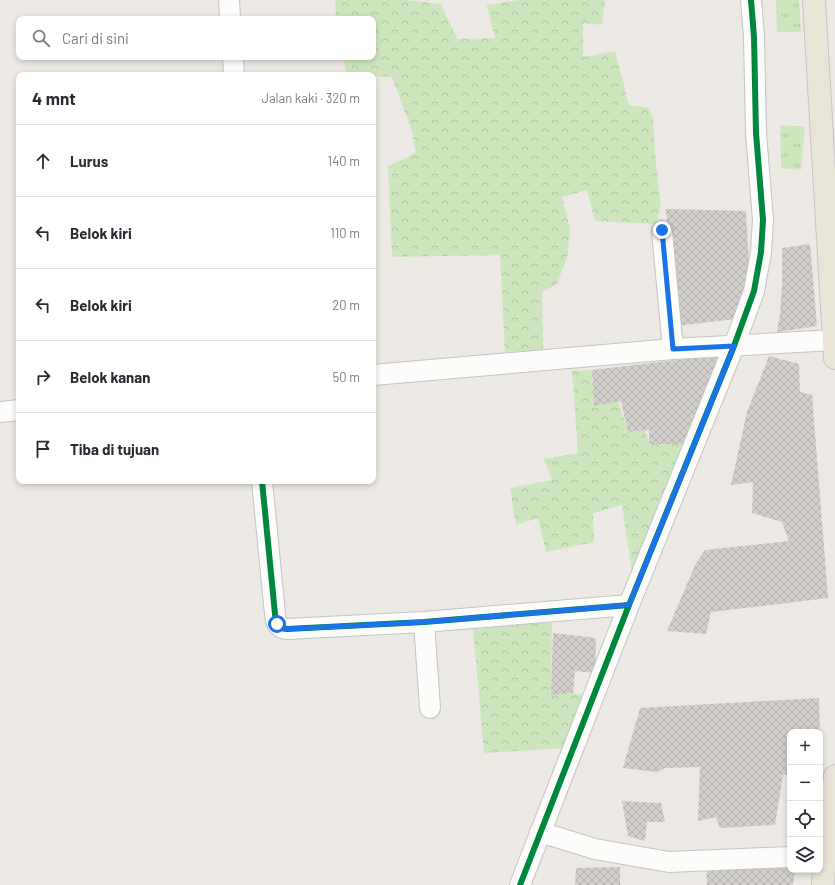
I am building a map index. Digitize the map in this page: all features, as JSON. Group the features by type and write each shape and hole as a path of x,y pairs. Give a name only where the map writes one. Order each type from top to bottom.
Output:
{"main road":[{"path":"814,0 834,349"},
{"path":"823,856 835,776"},
{"path":"823,873 823,885"}],"street":[{"path":"229,0 230,16"},
{"path":"520,885 549,835 629,605 734,346 754,291 761,252 763,220 756,133 754,37 751,0"},
{"path":"233,60 234,72"},
{"path":"662,230 673,349"},
{"path":"376,375 673,349 734,346 834,349"},
{"path":"0,412 16,410"},
{"path":"262,484 276,622 282,629 424,622 629,605"},
{"path":"424,622 430,708"},
{"path":"549,835 595,849 670,862 787,857"}],"green space":[{"path":"335,0 406,0 441,4 457,39 495,38 487,5 519,0 605,0 602,25 583,23 583,57 615,51 629,105 649,108 653,118 655,154 661,205 656,224 595,221 587,190 562,197 570,229 568,254 557,284 542,292 543,350 505,352 500,255 392,257 388,166 416,153 411,128 392,77 376,76 376,72 346,72 344,60 376,60 376,16 336,16"},
{"path":"776,0 799,0 801,32 777,32"},
{"path":"780,125 805,127 801,170 781,168"},
{"path":"592,370 594,406 618,401 628,432 645,430 649,444 686,444 633,578 622,505 593,513 594,542 546,552 538,518 516,525 510,488 552,480 544,459 578,453 572,371"},
{"path":"552,619 551,694 586,694 570,748 484,753 473,628"}],"building":[{"path":"666,209 746,211 749,265 744,294 735,319 676,326"},
{"path":"810,244 817,326 777,332 782,286 782,248"},
{"path":"719,355 687,444 649,444 649,430 628,432 621,401 594,406 592,370"},
{"path":"769,356 799,364 800,392 812,395 828,598 711,612 706,634 667,631 696,563 705,550 789,541 782,522 752,513 753,482 731,485 747,412"},
{"path":"553,633 596,638 595,673 575,671 573,693 551,695"},
{"path":"819,698 820,729 787,729 787,774 783,775 775,825 720,828 716,817 698,821 700,767 665,768 657,772 623,768 640,708"},
{"path":"622,801 661,803 665,822 647,822 645,841 628,836"},
{"path":"620,867 620,885 575,885 576,868"},
{"path":"706,867 787,867 787,873 795,873 793,885 707,885"}],"cycle path":[{"path":"520,885 629,605 734,346 754,291 761,252 763,220 756,133 754,37 751,0"},
{"path":"262,484 275,617 281,628 287,629 424,622 629,605"}],"route":[{"path":"277,624 280,628 287,629 424,622 629,605 734,346 673,349 662,230"}]}
